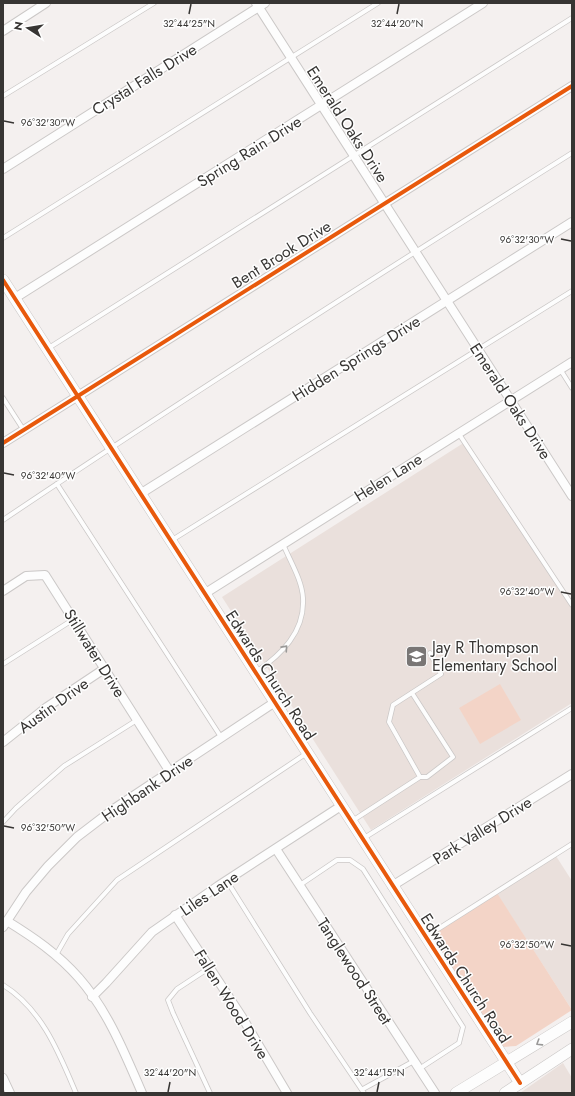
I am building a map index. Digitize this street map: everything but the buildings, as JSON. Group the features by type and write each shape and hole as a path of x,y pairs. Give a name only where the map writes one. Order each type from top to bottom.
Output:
{"street":[{"path":"3,30 46,3"},
{"name":"Spring Rain Drive","path":"15,298 483,3"},
{"name":"Emerald Oaks Drive","path":"260,4 291,58 572,496"},
{"name":"Crystal Falls Drive","path":"3,169 260,4"},
{"name":"Bent Brook Drive","path":"3,443 23,429 572,86"},
{"name":"Hidden Springs Drive","path":"140,494 572,222"},
{"name":"Edwards Church Road","path":"3,280 520,1083"},
{"name":"Helen Lane","path":"204,594 572,362"},
{"name":"Stillwater Drive","path":"3,591 26,576 45,575 170,772"},
{"name":"Austin Drive","path":"3,742 47,707 104,669"},
{"name":"Highbank Drive","path":"5,924 26,892 48,866 78,837 115,808 275,702"},
{"name":"Park Valley Drive","path":"392,886 572,774"},
{"name":"Liles Lane","path":"92,997 106,984 152,932 175,915 341,806"},
{"name":"Tanglewood Street","path":"276,849 435,1093"},
{"name":"Fallen Wood Drive","path":"175,915 242,1017 287,1093"},
{"path":"5,924 38,941 56,955 80,978 102,1010 116,1036 142,1093"},
{"path":"456,1093 508,1063 572,1022"},
{"path":"506,1093 572,1049"},
{"path":"3,1078 10,1093"}],"lane":[{"path":"3,96 154,3"},
{"path":"3,238 378,3"},
{"path":"47,349 572,18"},
{"path":"3,520 110,448 572,153"},
{"path":"170,541 572,291"},
{"path":"560,369 572,388"},
{"path":"3,398 23,429"},
{"path":"458,433 572,605"},
{"path":"57,484 222,738"},
{"path":"255,672 273,660 289,644 302,618 303,598 299,581 283,544"},
{"path":"3,664 74,619"},
{"path":"420,777 389,722 393,705 412,694 440,674 430,653"},
{"path":"351,822 420,777 427,777 453,757 412,694"},
{"path":"362,839 572,708"},
{"path":"3,822 16,808 64,766 137,720"},
{"path":"56,955 68,934 117,880 307,753"},
{"path":"425,937 572,844"},
{"path":"299,885 337,860 350,860 363,869 463,1027 459,1043 419,1069"},
{"path":"227,881 310,1013 363,1091 414,1061"},
{"path":"210,968 177,989 168,1000 210,1093"},
{"path":"3,985 12,990 34,1014 53,1040 76,1093"}],"shaded area":[{"name":"Jay R Thompson Elementary School","path":"465,442 572,609 572,703 371,830 222,597"},
{"path":"500,684 521,720 480,744 459,708"},
{"path":"556,856 572,881 572,1010 497,894"},
{"path":"497,893 572,1010 516,1046 503,1047 431,936"},
{"path":"563,1063 572,1078 572,1093 520,1093"}],"cycle path":[{"path":"3,443 572,86"},
{"path":"3,280 520,1083"}],"place":[{"name":"Jay R Thompson Elementary School","path":"416,656"}]}
